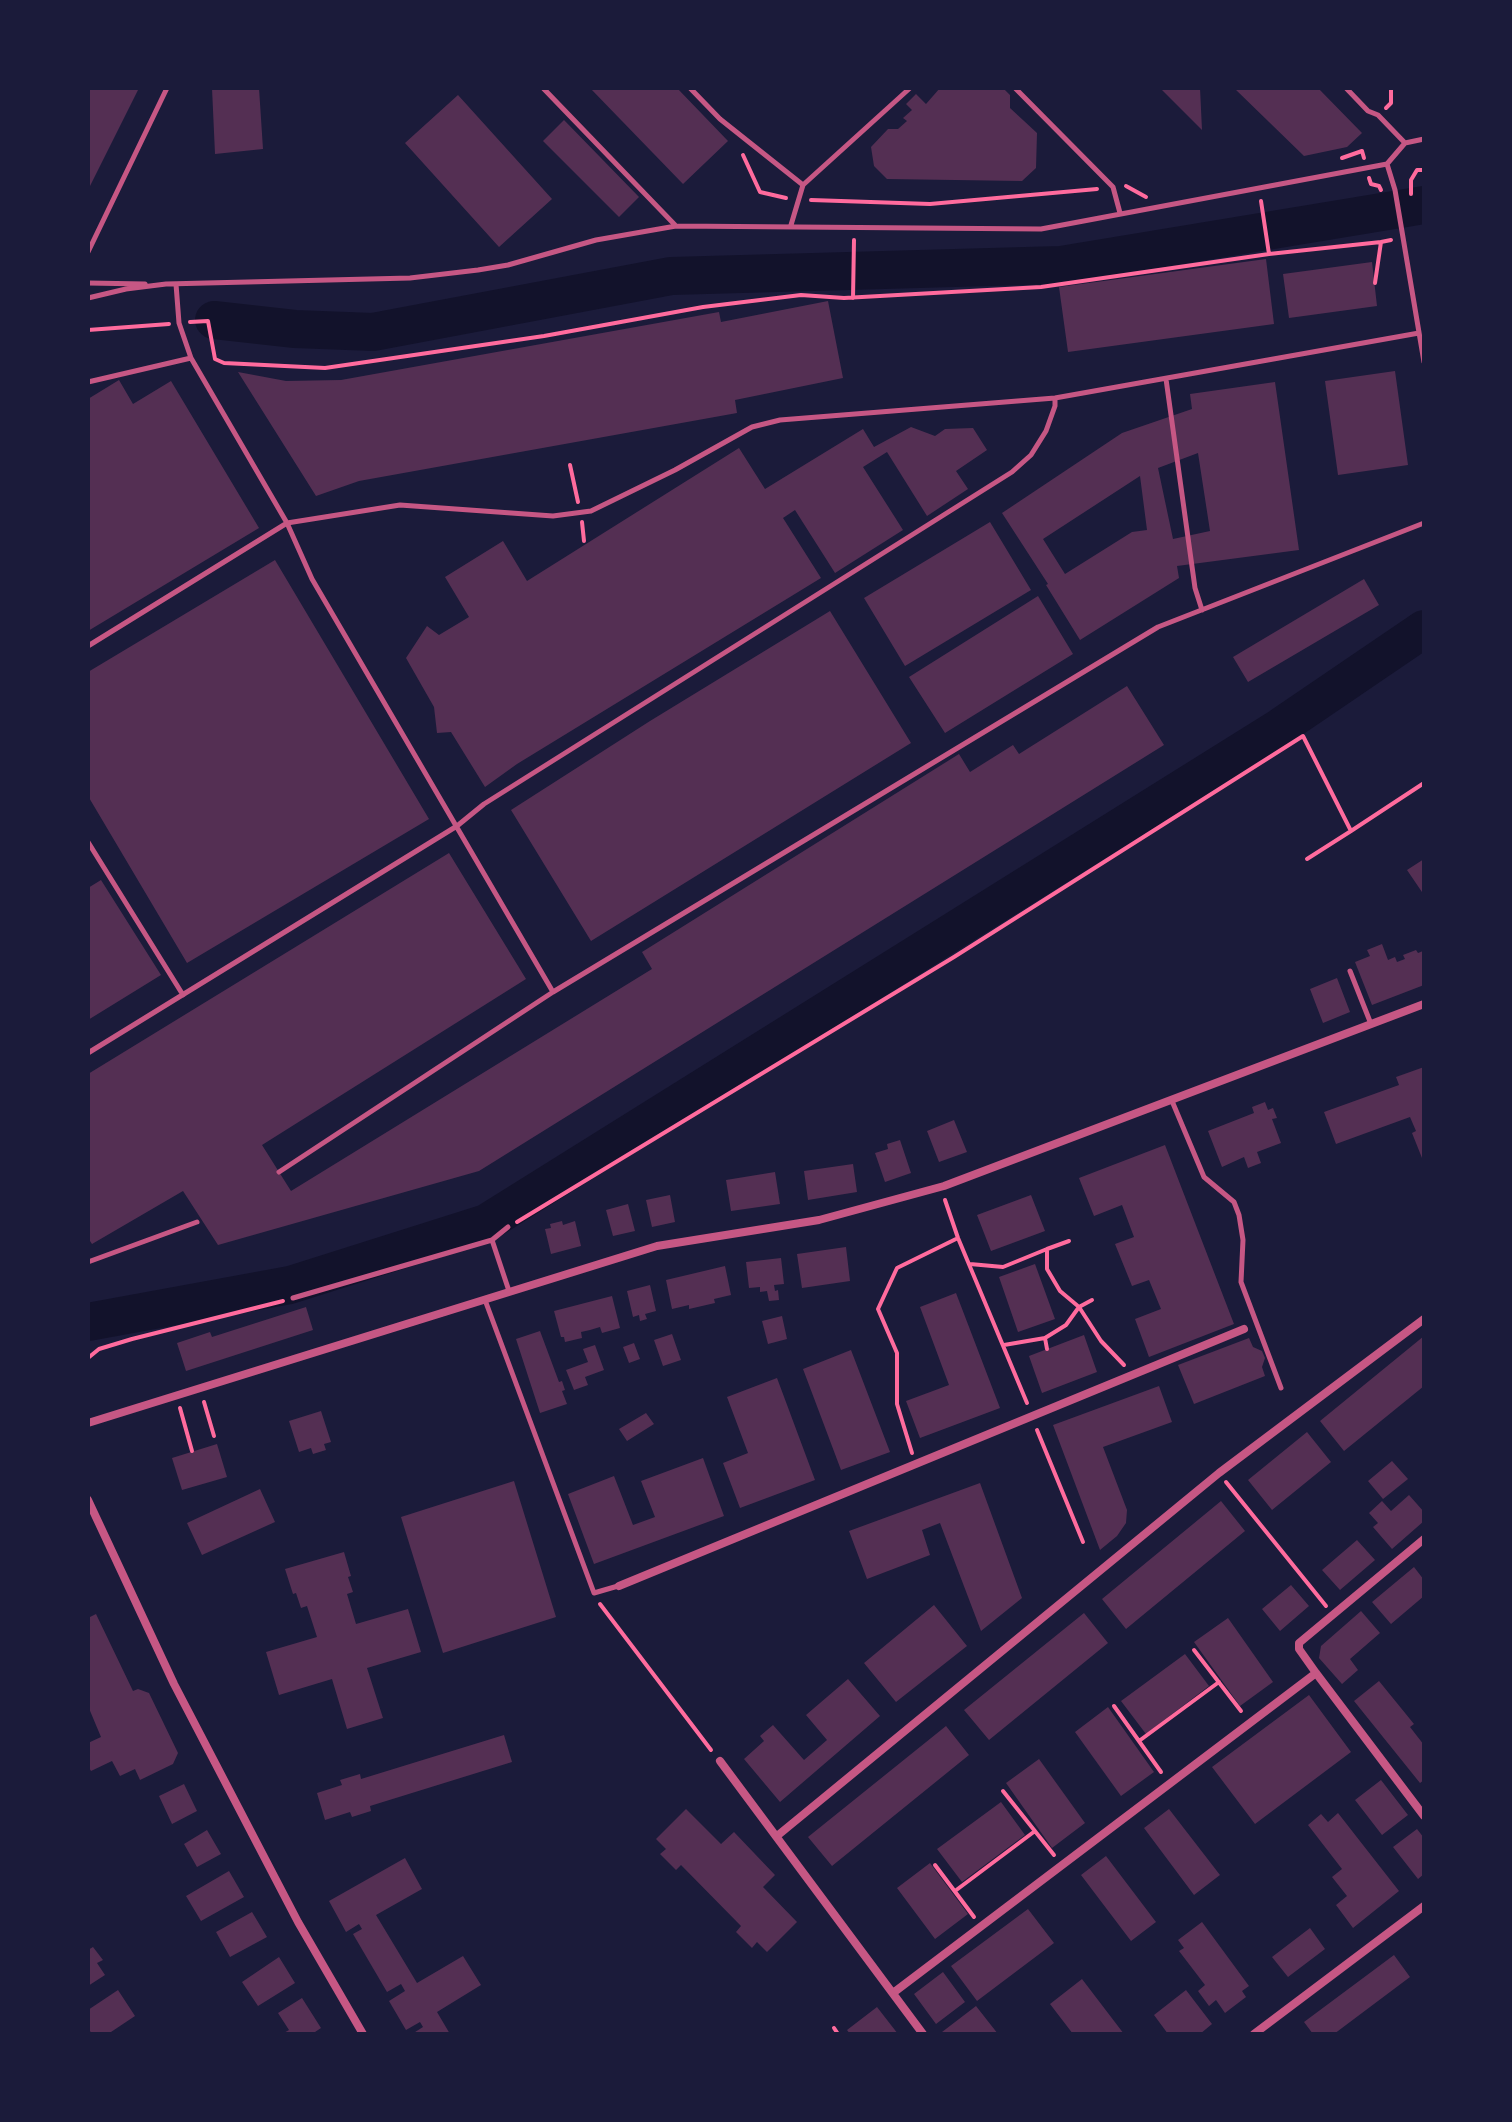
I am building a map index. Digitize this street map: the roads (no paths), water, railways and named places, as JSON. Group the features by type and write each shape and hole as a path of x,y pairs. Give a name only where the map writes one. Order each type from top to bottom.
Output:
{"street":[{"path":"88,1423 657,1246 819,1220 940,1187 1424,1004"},
{"path":"777,1836 1219,1473 1424,1319"},
{"path":"619,1586 1244,1329"},
{"path":"88,1500 174,1684 298,1922 363,2034"},
{"path":"1424,1539 1299,1643 1299,1649 1316,1673 1424,1816"},
{"path":"893,1993 1316,1673"},
{"path":"720,1761 923,2034"},
{"path":"1254,2034 1424,1906"}],"lane":[{"path":"88,252 167,88"},
{"path":"543,88 676,226"},
{"path":"690,88 720,119 803,185"},
{"path":"791,225 803,185 910,88"},
{"path":"1015,88 1113,187 1120,213"},
{"path":"1346,88 1405,143"},
{"path":"88,283 410,278 508,265 596,240 676,226 1041,229 1387,164 1405,143 1424,139"},
{"path":"1387,164 1395,190 1424,362"},
{"path":"88,298 166,284"},
{"path":"176,284 179,323 191,358 287,523 312,579 553,992"},
{"path":"1415,311 1424,309"},
{"path":"88,646 287,523 400,505 524,515 580,513 591,511 675,470 752,427 780,420 1055,398 1419,333"},
{"path":"88,382 191,358"},
{"path":"1166,379 1195,588 1202,610"},
{"path":"88,1053 457,826 484,804 1012,472 1031,455 1046,431 1055,398"},
{"path":"279,1172 553,992 1158,627 1424,523"},
{"path":"88,842 183,995"},
{"path":"1350,971 1371,1024"},
{"path":"1172,1100 1204,1177 1234,1202 1239,1215 1243,1240 1241,1282 1281,1388"},
{"path":"88,1262 197,1222"},
{"path":"293,1298 492,1240 508,1227"},
{"path":"492,1240 509,1291"},
{"path":"485,1299 594,1593 619,1586"}],"waterway":[{"path":"214,320 295,329 373,332 671,276 1061,265 1424,205"},
{"path":"88,1322 290,1285 486,1223 1280,727 1424,629"}]}
